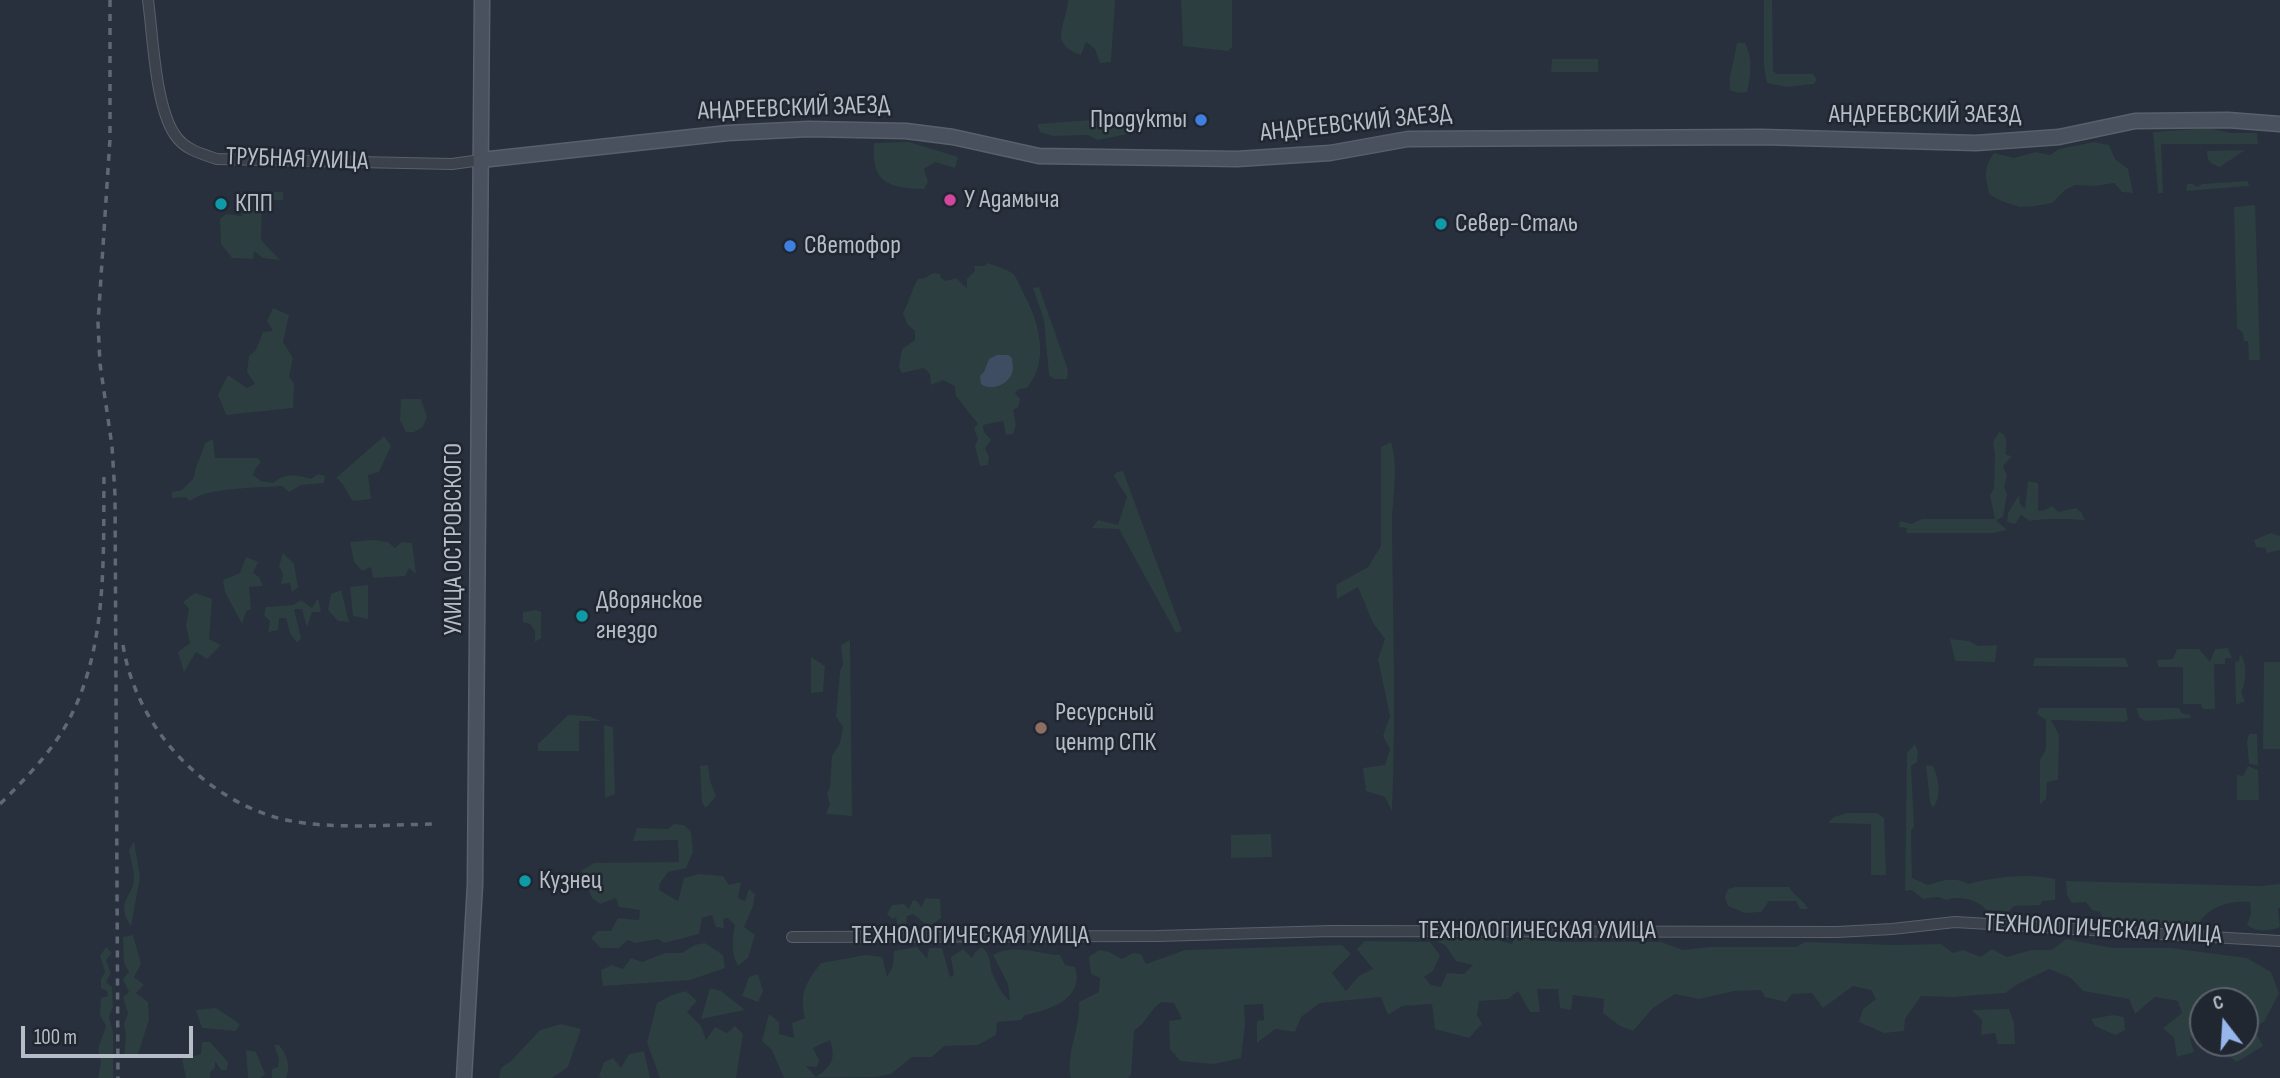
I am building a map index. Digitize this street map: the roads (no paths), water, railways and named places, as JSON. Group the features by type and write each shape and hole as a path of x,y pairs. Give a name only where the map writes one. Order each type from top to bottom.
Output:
{"street":[{"name":"ТРУБНАЯ УЛИЦА","path":"148,0 162,104 175,135 190,149 218,159 452,164 481,160"},
{"name":"УЛИЦА ОСТРОВСКОГО","path":"464,1078 475,884 482,0"},
{"name":"АНДРЕЕВСКИЙ ЗАЕЗД","path":"481,160 720,134 809,129 906,131 953,137 1039,156 1237,159 1287,158 1330,153 1408,138 1756,137 1976,143 2059,137 2135,121 2228,120 2280,124"},
{"name":"ТЕХНОЛОГИЧЕСКАЯ УЛИЦА","path":"792,937 1158,936 1332,931 1837,932 1955,922 2280,941"}],"water":[{"path":"997,355 1008,355 1012,358 1012,374 1000,385 985,386 981,384 980,376 989,359"}],"railway":[{"path":"110,0 110,139 98,323 115,495 118,1078"},
{"path":"0,804 60,735 76,705 87,674 95,642 103,574 104,473"},
{"path":"123,645 140,701 155,726 193,771 241,804 268,815 306,823 349,826 432,824"}],"place":[{"name":"Продукты","path":"1201,120"},
{"name":"У Адамыча","path":"950,200"},
{"name":"КПП","path":"221,204"},
{"name":"Север-Сталь","path":"1441,224"},
{"name":"Светофор","path":"790,246"},
{"name":"Дворянское гнездо","path":"582,616"},
{"name":"Ресурсный центр СПК","path":"1041,728"},
{"name":"Кузнец","path":"525,881"}]}
